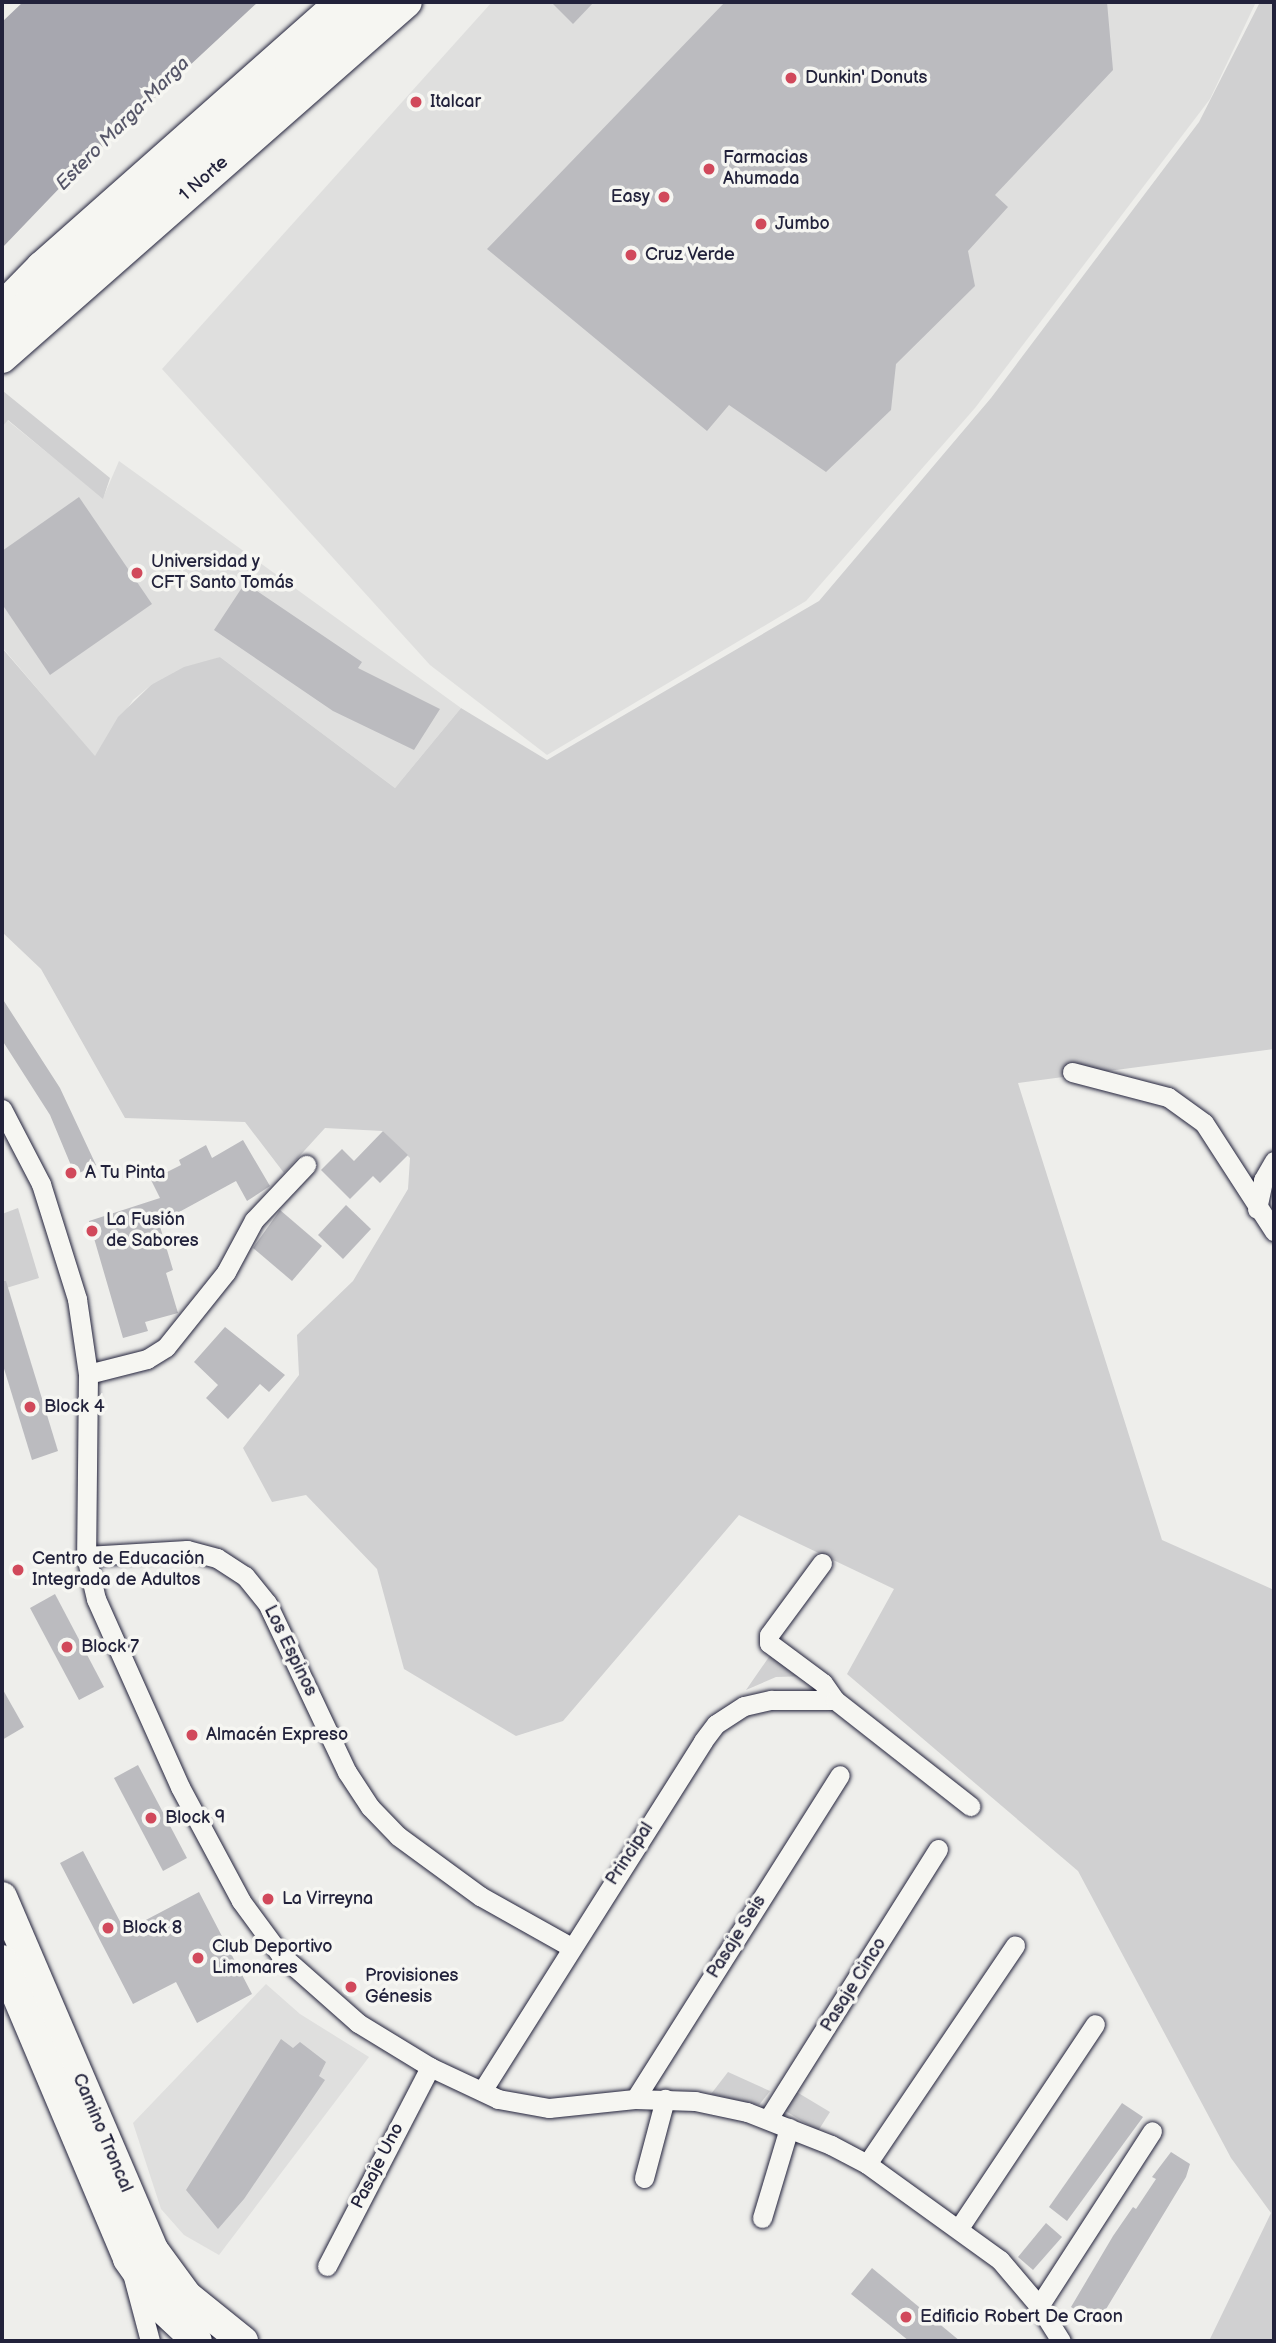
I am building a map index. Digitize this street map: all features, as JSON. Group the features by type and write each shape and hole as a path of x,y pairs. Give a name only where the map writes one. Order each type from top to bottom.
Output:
{"highway":[{"path":"2,322 26,307 121,220 371,2"}],"main road":[{"path":"2,307 41,267 341,2"},
{"name":"1 Norte","path":"2,358 407,2"},
{"name":"Camino Troncal","path":"2,1897 154,2250 187,2296 243,2341"},
{"name":"Camino Troncal","path":"2,1959 128,2259 185,2338"}],"street":[{"path":"1072,1072 1122,1082 1168,1097 1204,1123 1257,1209 1274,1231"},
{"path":"2,1109 57,1226 77,1299 88,1374 86,1556 96,1599 180,1787 241,1901 280,1954 329,2001 430,2067 514,2104 549,2108 635,2099 665,2099 725,2106 768,2119 867,2164 1000,2260 1039,2306 1061,2341"},
{"path":"1257,1209 1274,1161"},
{"path":"88,1374 147,1359 166,1348 226,1272 254,1220 306,1165"},
{"name":"Los Espinos","path":"86,1556 187,1550 217,1558 245,1576 267,1603 347,1772 370,1807 398,1836 480,1896 571,1947"},
{"path":"822,1563 769,1635 769,1643 823,1683 835,1700 970,1805"},
{"name":"Principal","path":"482,2091 571,1947 716,1724 744,1706 771,1700 835,1700"},
{"name":"Pasaje Seis","path":"635,2099 840,1775"},
{"name":"Pasaje Cinco","path":"768,2119 938,1849"},
{"path":"867,2164 1015,1945"},
{"path":"959,2228 1096,2024"},
{"name":"Pasaje Uno","path":"327,2266 430,2067"},
{"path":"644,2178 665,2099"},
{"path":"762,2218 789,2128"},
{"path":"1039,2306 1152,2131"},
{"path":"128,2259 150,2341"}],"shaded area":[{"path":"492,2 1256,2 1210,99 975,408 806,601 547,755 430,665 162,369"},
{"path":"1260,2 1274,2 1274,1049 1018,1083 1162,1540 1274,1590 1274,2341 1209,2341 1271,2213 1231,2158 1078,1871 847,1674 894,1589 739,1515 563,1721 516,1736 404,1669 377,1569 306,1495 272,1502 243,1448 299,1375 297,1335 353,1281 408,1189 410,1158 383,1131 325,1128 284,1173 245,1122 125,1118 41,969 2,932 2,648 95,756 118,717 151,685 184,667 220,657 395,788 461,708 547,760 819,601 991,398 1199,122"},
{"path":"3,391 110,478 103,499 8,420 2,427"},
{"name":"Universidad y CFT Santo Tomás","path":"7,420 103,498 119,461 461,708 395,788 220,657 151,685 133,700 95,757 2,647 2,427"},
{"path":"18,1208 39,1278 3,1289 2,1214"},
{"path":"771,1654 809,1676 776,1677 746,1690"},
{"path":"266,1984 300,2014 369,2057 219,2255 184,2235 161,2209 133,2123"},
{"path":"728,2072 770,2091 759,2105 711,2094"},
{"path":"795,2091 830,2112 818,2131 784,2110"}],"water":[{"name":"Estero Marga-Marga","path":"23,2 258,2 73,174 2,248 2,22"}],"building":[{"path":"551,2 594,2 573,24"},
{"path":"725,2 1107,2 1113,70 995,195 1008,207 968,251 975,286 896,364 891,410 826,472 729,405 707,431 487,249"},
{"path":"79,497 152,604 50,675 2,604 2,551"},
{"path":"245,583 362,662 358,668 440,709 414,750 333,711 214,630"},
{"path":"2,998 60,1088 96,1165 75,1175 50,1115 2,1040"},
{"path":"383,1131 408,1155 380,1183 373,1176 350,1199 321,1170 342,1149 354,1161"},
{"path":"243,1140 270,1186 247,1201 236,1181 159,1223 173,1270 166,1273 178,1313 145,1322 148,1331 123,1338 89,1221 160,1198 151,1180 181,1165 179,1160 206,1145 212,1158"},
{"path":"346,1205 371,1229 343,1259 318,1235"},
{"path":"280,1210 322,1246 292,1281 253,1248"},
{"name":"Block 4","path":"2,1281 6,1281 58,1451 32,1460 2,1362"},
{"path":"225,1327 285,1375 269,1392 260,1384 228,1419 206,1398 218,1385 194,1362"},
{"name":"Block 7","path":"55,1594 104,1687 79,1700 30,1608"},
{"path":"2,1688 24,1727 2,1740"},
{"name":"Block 9","path":"138,1765 187,1858 163,1871 114,1778"},
{"path":"83,1851 125,1931 199,1892 252,1994 197,2023 176,1982 133,2004 60,1863"},
{"path":"281,2039 293,2048 300,2042 326,2062 319,2076 325,2080 244,2199 218,2229 186,2190"},
{"path":"1122,2103 1143,2117 1067,2221 1049,2207"},
{"path":"1171,2152 1190,2164 1186,2177 1097,2324 1071,2307 1113,2236 1133,2207 1136,2209 1156,2179 1152,2177"},
{"path":"1046,2223 1062,2237 1033,2270 1018,2257"},
{"name":"Edificio Robert De Craon","path":"872,2268 960,2341 909,2341 851,2294"}],"place":[{"name":"Dunkin' Donuts","path":"791,78"},
{"name":"Italcar","path":"416,102"},
{"name":"Farmacias Ahumada","path":"709,169"},
{"name":"Easy","path":"664,197"},
{"name":"Jumbo","path":"761,224"},
{"name":"Cruz Verde","path":"631,255"},
{"name":"Universidad y CFT Santo Tomás","path":"137,573"},
{"name":"A Tu Pinta","path":"71,1173"},
{"name":"La Fusión de Sabores","path":"92,1231"},
{"name":"Block 4","path":"30,1407"},
{"name":"Centro de Educación Integrada de Adultos","path":"18,1570"},
{"name":"Block 7","path":"67,1647"},
{"name":"Almacén Expreso","path":"192,1735"},
{"name":"Block 9","path":"151,1818"},
{"name":"La Virreyna","path":"268,1899"},
{"name":"Block 8","path":"108,1928"},
{"name":"Club Deportivo Limonares","path":"198,1958"},
{"name":"Provisiones Génesis","path":"351,1987"},
{"name":"Edificio Robert De Craon","path":"906,2317"}]}
